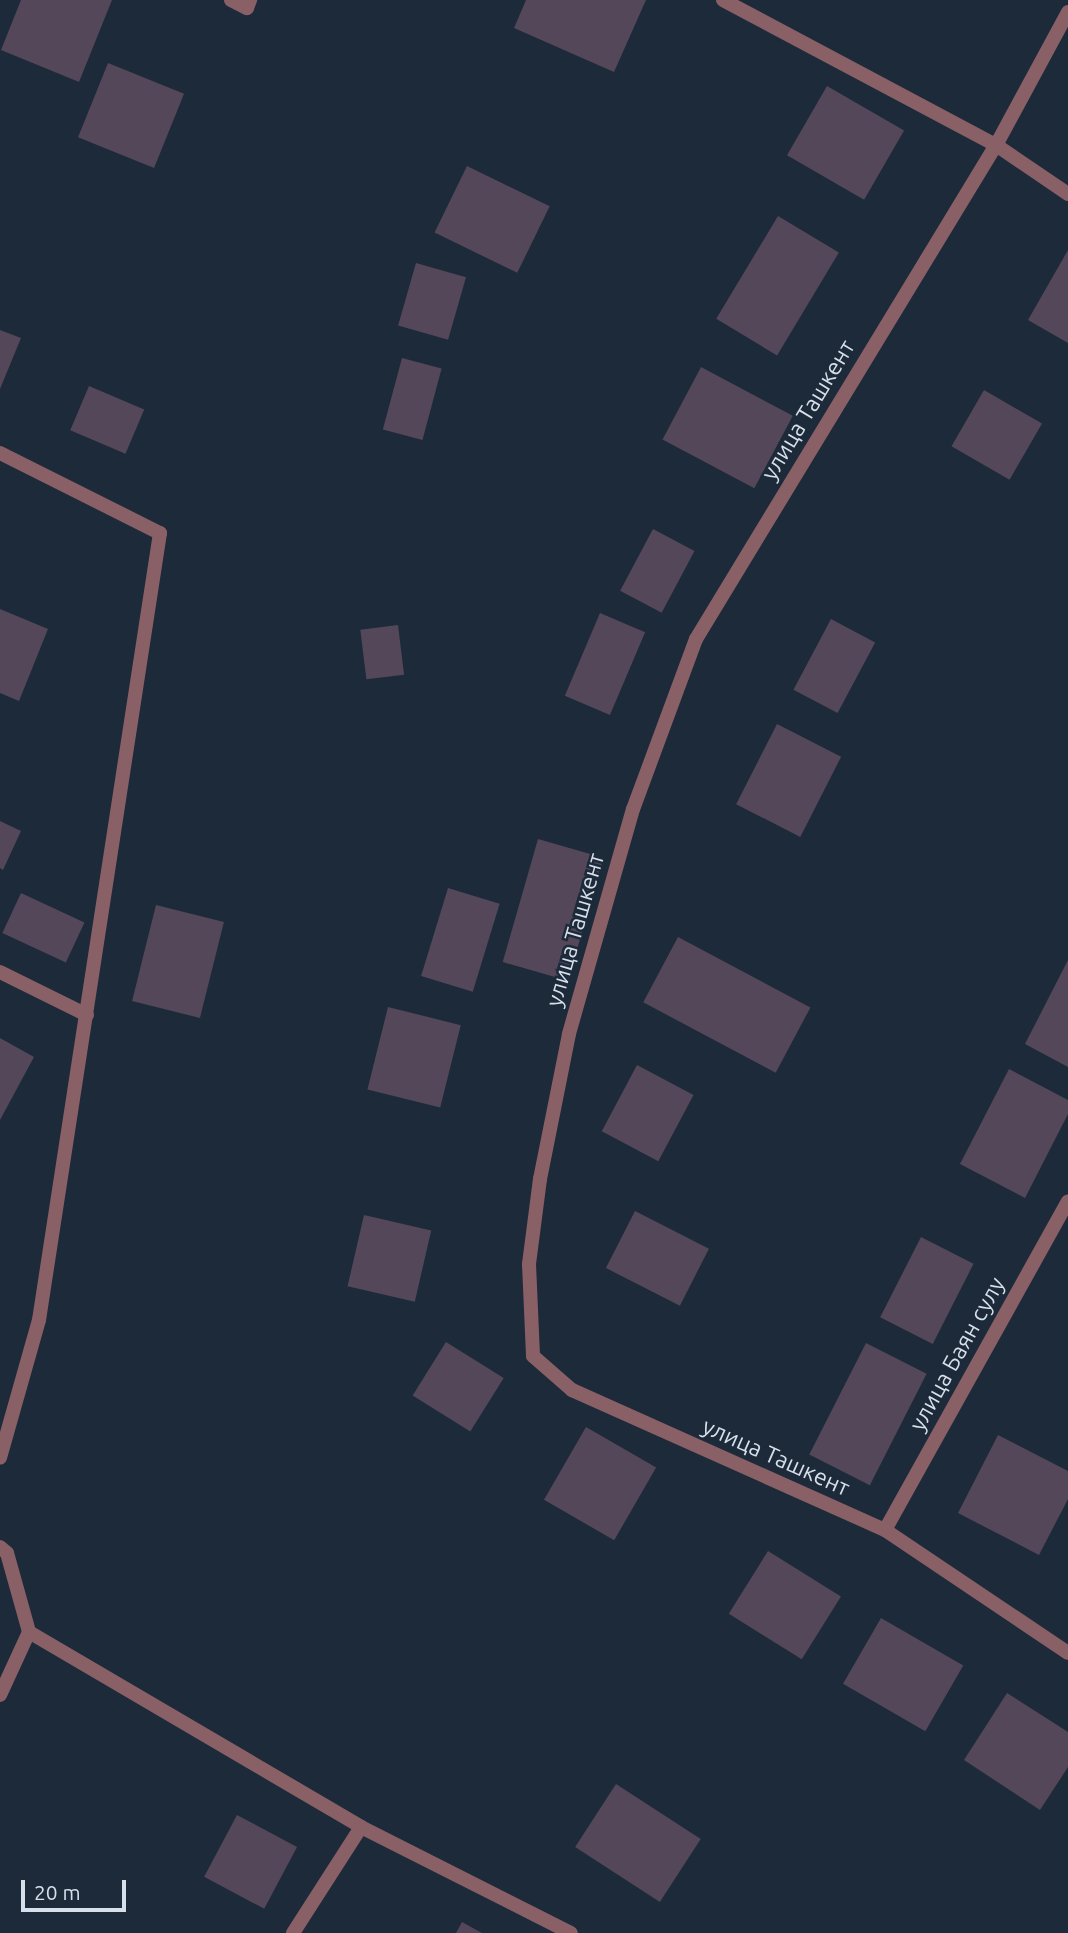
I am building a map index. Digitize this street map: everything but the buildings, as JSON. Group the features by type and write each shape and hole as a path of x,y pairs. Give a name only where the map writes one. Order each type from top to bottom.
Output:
{"street":[{"path":"231,0 249,4"},
{"path":"723,0 996,145 1068,194"},
{"name":"улица Ташкент","path":"1068,12 996,145 696,639 633,809 569,1034 540,1179 529,1264 533,1356 572,1390 885,1530 1068,1653"},
{"path":"0,453 160,533 38,1320 0,1458"},
{"path":"0,972 87,1015"},
{"name":"улица Баян сулу","path":"885,1530 1068,1201"},
{"path":"0,1547 7,1553 29,1632 0,1695"},
{"path":"29,1632 361,1827 571,1933"},
{"path":"293,1933 361,1827"}]}
